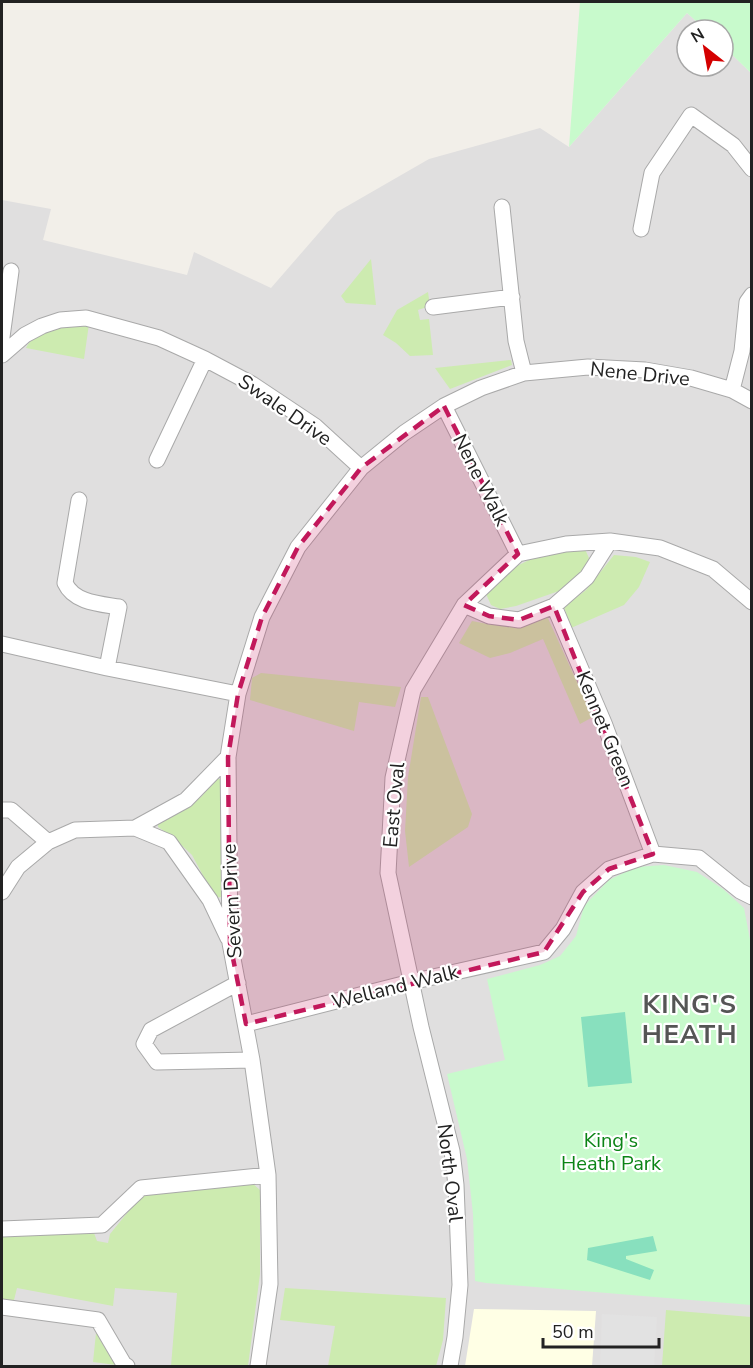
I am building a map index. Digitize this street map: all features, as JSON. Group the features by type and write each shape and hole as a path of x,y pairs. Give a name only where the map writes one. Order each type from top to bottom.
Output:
{"street":[{"path":"641,229 652,173 691,115 734,145 752,169"},
{"path":"502,207 516,341 524,374"},
{"path":"2,337 11,271"},
{"path":"732,390 742,351 747,302 752,295"},
{"path":"433,307 512,297"},
{"name":"Swale Drive","path":"2,355 25,335 60,320 86,318 159,338 252,384 315,426 360,468"},
{"path":"157,460 205,360"},
{"name":"Nene Drive","path":"360,468 404,432 444,406 481,388 524,374 588,367 645,370 691,378 732,390 752,401"},
{"name":"Nene Walk","path":"444,406 518,554"},
{"name":"Severn Drive","path":"258,1366 270,1284 268,1175 252,1060 230,943 228,757 238,694 262,617 298,547 360,468"},
{"path":"79,500 65,583 70,592 76,596 93,603 119,608 107,668"},
{"path":"464,605 489,616 519,620 554,606 588,577 610,541"},
{"path":"518,554 566,544 610,541 660,548 713,569 752,602"},
{"name":"East Oval","path":"411,982 388,873 393,778 413,690 464,605 518,554"},
{"name":"Kennet Green","path":"554,606 604,723 653,854"},
{"path":"2,644 238,694"},
{"path":"135,828 186,800 228,757"},
{"path":"2,810 11,810 48,842"},
{"path":"2,892 18,867 48,842 75,830 135,828 169,842 210,900 230,943"},
{"path":"653,854 699,858 740,891 752,897"},
{"name":"Welland Walk","path":"246,1024 411,982 544,952 563,929 583,892 609,869 653,854"},
{"name":"North Oval","path":"411,982 452,1151 456,1185 460,1285 450,1366"},
{"path":"238,983 151,1030 144,1044 157,1062 252,1060"},
{"path":"2,1228 102,1225 141,1188 268,1175"},
{"path":"2,1307 98,1320 125,1366 128,1366"}],"highlighted area":[{"path":"444,406 518,554 464,605 489,616 519,620 554,606 653,854 609,869 583,892 544,952 246,1024 230,943 228,757 238,694 262,617 298,547 361,468"}],"shaded area":[{"path":"687,13 693,18 683,18"},
{"path":"675,27 675,78 735,78 735,58 751,73 751,1366 2,1366 2,200 51,209 43,240 187,275 194,252 271,288 337,212 429,159 540,128 569,147"},
{"path":"474,1309 596,1311 592,1366 465,1366"},
{"path":"602,1314 657,1317 654,1366 600,1366"}],"green space":[{"path":"580,2 751,2 751,73 735,58 735,18 693,18 687,13 683,18 675,18 675,27 569,147"},
{"path":"371,259 376,305 346,303 341,296"},
{"path":"428,292 430,306 418,310 420,320 429,319 433,355 410,356 383,335 397,310"},
{"path":"89,324 84,359 26,348 31,341 45,332"},
{"path":"511,360 512,365 450,389 435,368"},
{"path":"584,547 589,558 586,568 559,591 516,606 500,609 491,605 486,594 517,566 537,556"},
{"path":"614,555 636,557 650,562 639,587 624,605 571,628 564,607 586,590"},
{"path":"546,614 593,717 580,724 543,639 510,653 490,658 459,643 472,621 493,625 507,624"},
{"path":"261,673 401,687 395,707 359,702 354,731 250,700 252,678"},
{"path":"421,697 428,697 472,814 468,827 409,867 405,831 408,777"},
{"path":"217,779 221,779 221,897 215,898 192,855 158,827 158,824 201,797"},
{"name":"King's Heath Park","path":"664,865 697,872 723,889 744,908 751,945 751,1305 475,1281 473,1214 467,1159 447,1074 505,1060 487,979 540,965 560,956 576,936 584,906 609,880 636,867"},
{"path":"625,1012 632,1083 588,1087 581,1017"},
{"path":"252,1183 260,1190 260,1274 248,1366 171,1366 177,1293 115,1288 113,1306 17,1288 13,1304 2,1302 2,1236 88,1231 94,1233 97,1241 108,1243 110,1234 145,1191"},
{"path":"653,1236 657,1251 626,1256 626,1259 654,1270 650,1280 587,1260 588,1248"},
{"path":"285,1288 446,1298 443,1340 436,1366 328,1366 335,1326 280,1320"},
{"path":"666,1310 751,1317 751,1366 662,1366"},
{"path":"96,1333 116,1365 93,1362"}],"district":[{"name":"KING'S HEATH","path":"690,1019"}]}
